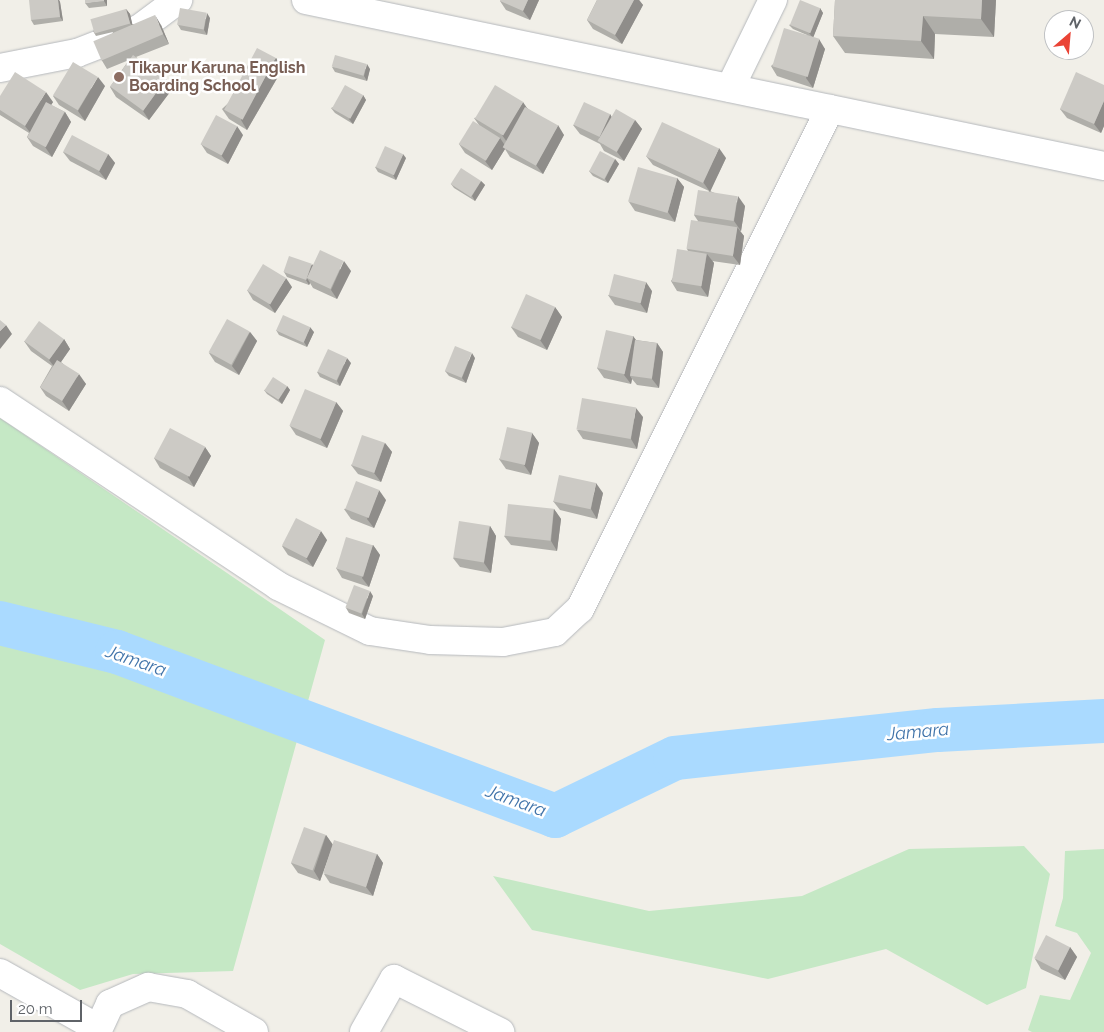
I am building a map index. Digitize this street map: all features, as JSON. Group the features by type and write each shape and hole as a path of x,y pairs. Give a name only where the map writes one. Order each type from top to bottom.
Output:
{"street":[{"path":"0,68 76,54 138,29 178,0"},
{"path":"306,0 1104,166"},
{"path":"730,88 773,0"},
{"path":"0,401 278,586 370,631 430,640 504,642 555,632 580,609 830,109"},
{"path":"0,973 96,1030 110,1004 148,987 187,994 254,1032"},
{"path":"364,1032 394,978 500,1032"}],"green space":[{"path":"0,418 325,640 233,971 133,974 80,990 0,944"},
{"path":"1024,846 1050,874 1026,988 987,1005 886,949 768,979 532,930 493,876 649,911 802,896 909,849"},
{"path":"1104,849 1104,1032 1032,1032 1028,1030 1040,995 1070,1000 1091,953 1077,933 1055,926 1063,898 1065,851"}],"building":[{"path":"29,0 58,0 60,17 31,20"},
{"path":"85,0 104,0 104,1 85,3"},
{"path":"500,0 528,0 523,11"},
{"path":"597,0 634,0 615,35 587,20"},
{"path":"800,0 820,8 810,33 790,25"},
{"path":"835,0 982,0 981,19 923,16 921,41 833,36"},
{"path":"180,8 207,13 204,29 177,25"},
{"path":"126,9 130,23 95,34 90,19"},
{"path":"155,15 163,34 102,61 93,41"},
{"path":"784,28 819,39 808,77 772,66"},
{"path":"257,48 276,58 243,120 224,110"},
{"path":"133,55 166,79 143,111 110,87"},
{"path":"335,55 367,64 363,76 332,67"},
{"path":"73,62 98,77 78,110 53,95"},
{"path":"15,72 46,92 25,126 0,110 0,96"},
{"path":"1076,72 1104,85 1104,101 1094,124 1060,109"},
{"path":"345,85 363,95 350,119 332,109"},
{"path":"495,85 523,102 503,135 475,118"},
{"path":"46,102 65,112 46,147 27,137"},
{"path":"584,102 610,114 600,137 573,125"},
{"path":"525,107 558,125 536,166 503,147"},
{"path":"616,109 635,120 617,152 598,141"},
{"path":"216,115 237,126 222,155 201,144"},
{"path":"473,121 500,138 486,161 459,144"},
{"path":"662,122 719,149 703,183 646,156"},
{"path":"72,135 108,154 99,171 63,152"},
{"path":"385,146 403,154 394,175 376,167"},
{"path":"600,151 615,159 604,179 589,171"},
{"path":"638,167 677,178 667,213 628,202"},
{"path":"461,168 481,181 471,197 451,184"},
{"path":"698,190 738,196 734,221 694,215"},
{"path":"691,220 737,227 733,256 686,249"},
{"path":"677,249 707,254 701,286 672,282"},
{"path":"320,250 344,261 330,289 307,278"},
{"path":"289,256 312,264 306,280 283,272"},
{"path":"263,264 286,278 270,304 247,291"},
{"path":"614,274 646,282 641,303 609,295"},
{"path":"526,294 555,307 541,340 511,327"},
{"path":"283,315 310,327 303,343 276,331"},
{"path":"227,319 250,332 231,365 209,352"},
{"path":"0,320 6,325 0,331"},
{"path":"39,321 64,339 49,359 24,341"},
{"path":"606,330 633,336 625,374 597,368"},
{"path":"635,340 657,343 652,379 630,376"},
{"path":"455,346 472,353 462,378 445,371"},
{"path":"328,349 347,358 336,381 317,372"},
{"path":"57,360 79,374 62,401 40,387"},
{"path":"273,377 287,386 279,400 264,390"},
{"path":"305,389 336,402 321,439 289,426"},
{"path":"582,398 636,408 631,439 576,430"},
{"path":"507,427 532,433 525,465 500,459"},
{"path":"170,428 205,447 189,477 154,458"},
{"path":"362,435 385,443 374,473 352,465"},
{"path":"559,475 596,483 591,509 553,501"},
{"path":"356,481 379,490 369,518 345,509"},
{"path":"508,504 554,509 550,541 505,536"},
{"path":"296,518 321,531 307,558 282,546"},
{"path":"459,521 490,526 484,562 453,558"},
{"path":"346,537 373,545 363,577 336,569"},
{"path":"354,585 370,591 361,613 345,607"},
{"path":"304,827 326,835 313,871 291,863"},
{"path":"334,840 377,854 366,887 323,873"},
{"path":"1046,935 1070,947 1058,970 1034,958"}],"waterway":[{"name":"Jamara","path":"0,623 117,652 555,816 675,758 938,730 1104,721"}],"place":[{"name":"Tikapur Karuna English Boarding School","path":"119,77"}]}
